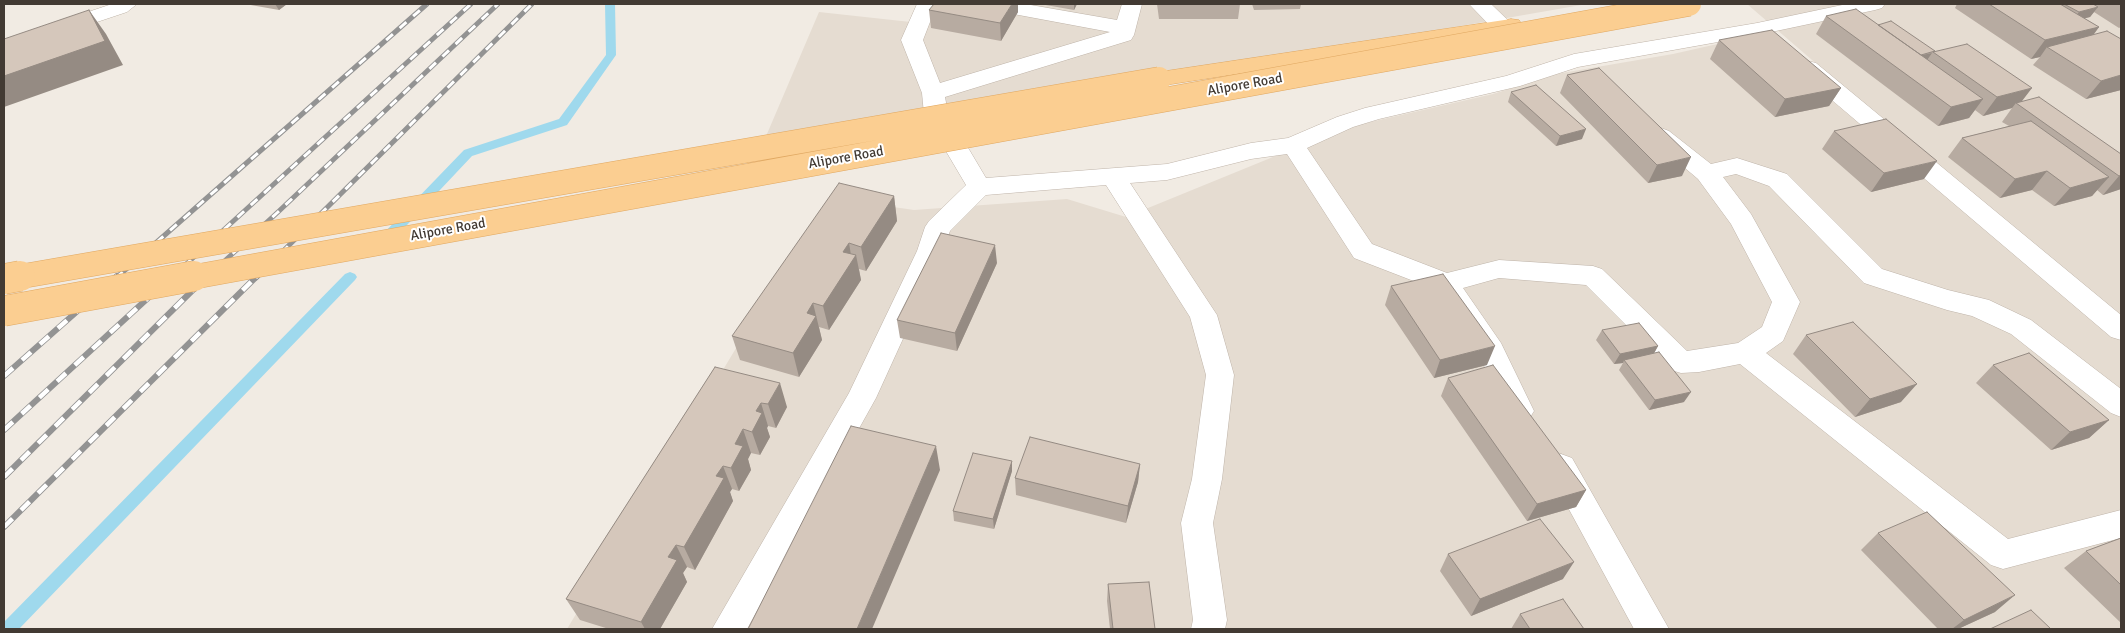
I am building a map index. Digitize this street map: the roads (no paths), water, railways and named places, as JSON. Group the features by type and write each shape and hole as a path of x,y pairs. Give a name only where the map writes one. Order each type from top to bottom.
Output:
{"main road":[{"name":"Alipore Road","path":"4,278 1159,79 1504,27 1634,4"},
{"name":"Alipore Road","path":"4,311 1689,4"}],"street":[{"path":"4,47 127,4"},
{"path":"927,4 912,40 933,93 936,114 979,187"},
{"path":"992,4 1124,28"},
{"path":"933,93 1123,35 1132,4"},
{"path":"1479,4 1504,27"},
{"path":"729,629 861,398 930,251 938,227 979,187 1167,172 1251,151 1293,145 1344,122 1373,112 1512,81 1574,60 1756,30 1875,4"},
{"path":"1756,30 1817,75 2121,330"},
{"path":"1574,60 1600,85"},
{"path":"1446,283 1499,269 1593,276 1680,362 1745,352 1773,334 1786,302 1742,220 1707,173 1641,121"},
{"path":"1293,145 1363,251 1446,283 1491,352 1518,410 1560,465 1652,629"},
{"path":"1707,173 1737,166 1778,180 1873,276 1947,300 1979,307 2021,326 2121,405"},
{"path":"1113,176 1203,314 1220,374 1208,479 1196,523 1210,620 1208,629"},
{"path":"1745,352 2003,555 2121,524"}],"waterway":[{"path":"386,239 468,153 563,122 611,55 610,4"},
{"path":"8,629 350,277"}],"railway":[{"path":"116,278 427,4"},
{"path":"171,278 471,4"},
{"path":"206,278 498,4"},
{"path":"256,278 532,4"},
{"path":"4,376 117,276"},
{"path":"4,430 172,276"},
{"path":"4,477 207,276"},
{"path":"4,527 257,276"}]}
